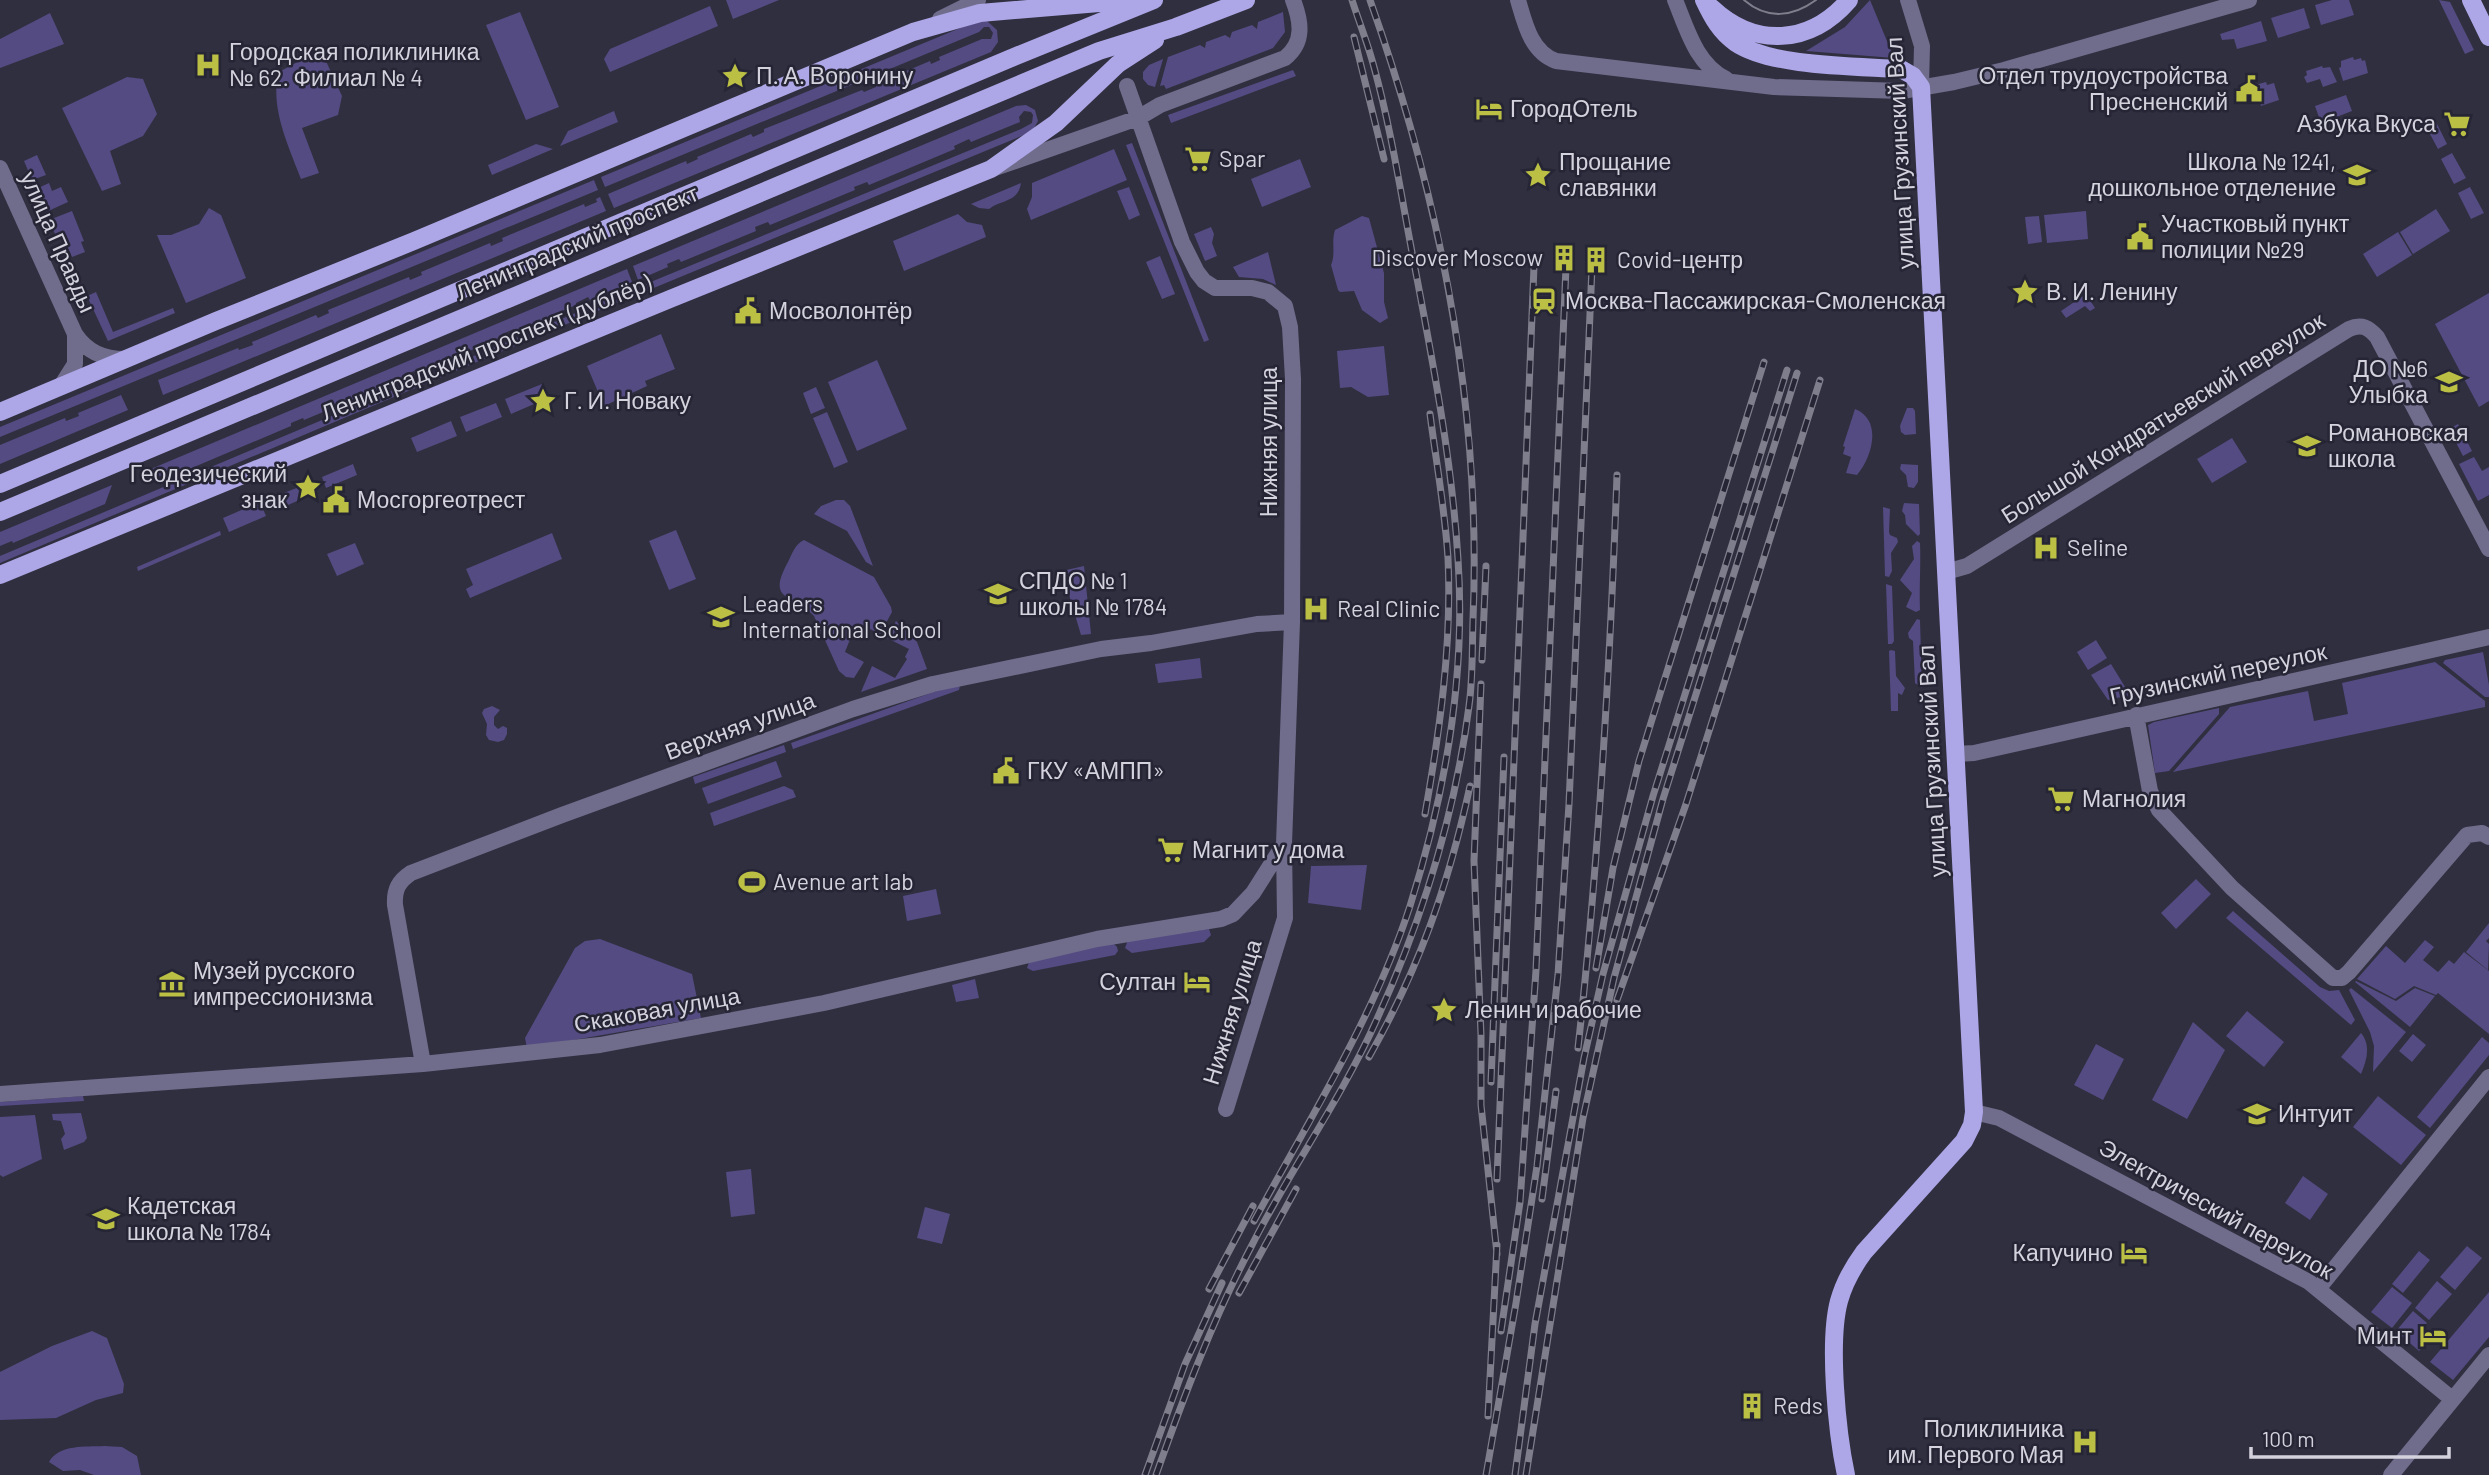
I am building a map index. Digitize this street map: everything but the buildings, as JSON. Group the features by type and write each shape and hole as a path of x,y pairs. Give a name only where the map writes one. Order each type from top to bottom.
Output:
{"main road":[{"path":"0,412 414,242 913,32 980,13 1135,0"},
{"name":"Ленинградский проспект","path":"0,484 1009,58 1154,0"},
{"path":"1176,27 1246,0"},
{"path":"1704,0 1720,16 1736,25 1772,37 1796,34 1819,25 1849,0"},
{"path":"1704,0 1720,29 1751,51 1809,62 1900,69 1913,76 1922,87"},
{"path":"2471,0 2489,37"},
{"name":"Ленинградский проспект","path":"0,512 1099,51 1176,27"},
{"name":"Ленинградский проспект (дублёр)","path":"0,575 991,169 1036,139 1118,64 1176,27"},
{"name":"улица Грузинский Вал","path":"1846,1475 1839,1438 1835,1352 1841,1294 1864,1252 1964,1141 1972,1125 1974,1112 1922,87"}],"street":[{"path":"913,32 978,0"},
{"name":"Ленинградский проспект (дублёр)","path":"991,169 1018,162 1138,118 1160,105 1278,61 1296,48 1300,35 1300,22 1293,0"},
{"path":"1518,0 1534,46 1556,61 1774,87 1891,91 1954,82 2004,70 2249,0"},
{"path":"1675,0 1706,64 1724,79 1738,83"},
{"name":"улица Грузинский Вал","path":"1908,0 1922,46 1922,87"},
{"path":"1150,43 1128,67 1127,86 1142,101 1160,105"},
{"name":"Нижняя улица","path":"1127,86 1182,242 1204,281 1215,288 1260,289 1278,298 1288,314 1293,379 1292,622 1282,847 1285,918 1226,1109"},
{"name":"улица Правды","path":"0,168 81,344 106,358 125,359"},
{"name":"Большой Кондратьевский переулок","path":"1946,572 1967,566 2349,329 2360,326 2370,329 2377,337 2489,549"},
{"name":"улица Правды","path":"61,386 75,364 75,334"},
{"name":"Верхняя улица","path":"423,1064 395,905 398,885 411,873 853,709 933,684 1101,649 1257,624 1292,622"},
{"name":"Грузинский переулок","path":"1956,754 1974,753 2489,638"},
{"path":"2136,715 2150,791 2159,810 2232,888 2333,978 2342,978 2349,972 2467,835 2482,833 2489,837"},
{"name":"Скаковая улица","path":"0,1094 423,1064 600,1045 824,1003 1097,939 1221,919 1233,914 1253,893 1282,847"},
{"path":"2318,1289 2489,1077"},
{"name":"Электрический переулок","path":"1974,1112 1998,1118 2287,1269 2318,1289 2452,1399"},
{"path":"2391,1475 2489,1355"}],"shaded area":[{"path":"726,0 779,0 733,19"},
{"path":"1870,0 1894,58 1806,51 1845,27"},
{"path":"2332,0 2349,0 2354,15 2321,25 2315,5"},
{"path":"2439,0 2450,2 2474,50 2465,54"},
{"path":"710,6 718,26 610,72 604,59 610,49"},
{"path":"2304,8 2310,28 2278,38 2271,18"},
{"path":"520,12 559,107 526,120 486,25"},
{"path":"1283,12 1285,32 1273,48 1166,89 1164,85 1160,86 1168,57 1200,45 1205,48 1206,42 1225,35 1230,38 1232,32 1252,25 1257,29 1258,22"},
{"path":"50,13 64,44 0,68 0,39"},
{"path":"977,21 987,21 997,30 998,42 991,52 614,208 608,194 686,161 687,164 751,134 753,137 764,132 764,129 862,90 864,92 876,87 875,84 930,61 931,64 940,60 939,57 982,39 991,39 993,33 989,27 984,27 979,32 605,187 601,177"},
{"path":"2261,21 2267,41 2237,49 2234,39 2222,40 2220,34"},
{"path":"314,53 325,59 342,96 338,115 302,128 319,173 301,179 278,112 277,85 279,72"},
{"path":"2353,57 2354,60 2365,60 2368,73 2343,81 2339,68 2341,61"},
{"path":"1163,59 1155,87 1148,85 1143,79 1143,72 1149,65"},
{"path":"2322,66 2330,67 2337,82 2323,87 2320,79 2307,83 2304,77 2307,75 2306,71"},
{"path":"1293,70 1296,76 1171,123 1168,115"},
{"path":"127,77 143,79 157,114 143,136 110,151 121,184 102,191 62,108"},
{"path":"2266,82 2267,85 2274,83 2279,100 2261,106 2255,85"},
{"path":"2346,95 2352,111 2321,123 2315,106"},
{"path":"1026,105 1035,110 1038,121 1033,130 1024,135 644,292 641,286 1021,129 1032,123 1031,112 1024,111 1019,117 1020,122 971,142 969,139 954,146 955,149 869,185 867,182 854,187 855,190 770,225 768,222 755,227 756,231 681,262 679,259 667,264 668,267 638,280 633,266 1016,106"},
{"path":"614,111 618,122 560,146 568,131"},
{"path":"2434,118 2447,144 2438,149 2424,123"},
{"path":"1132,143 1209,340 1204,342 1126,145"},
{"path":"536,144 553,149 492,175 488,165"},
{"path":"1114,149 1127,180 1031,220 1027,209 1032,197 1032,183"},
{"path":"2452,153 2466,178 2454,184 2441,159"},
{"path":"37,155 46,175 32,180 24,161"},
{"path":"1300,159 1311,187 1262,207 1251,179"},
{"path":"594,180 598,190 0,437 0,427"},
{"path":"49,183 52,191 61,187 68,202 46,212 36,189"},
{"path":"1021,183 1017,194 989,209 971,204"},
{"path":"1129,187 1140,215 1129,220 1117,191"},
{"path":"2470,187 2484,213 2471,219 2458,193"},
{"path":"600,197 606,211 163,395 158,380 238,348 239,350 253,345 252,342 316,315 318,318 329,313 328,310 409,277 410,280 422,275 421,272 490,243 491,246 503,241 502,238 584,204 585,207 597,202 596,199"},
{"path":"209,208 221,215 246,278 186,303 157,235 171,235 199,224"},
{"path":"2436,209 2450,231 2413,254 2400,232"},
{"path":"72,211 84,241 81,242 85,252 72,257 61,232 55,234 49,220"},
{"path":"2086,211 2088,239 2047,243 2044,215"},
{"path":"958,214 967,222 982,225 986,237 904,271 893,241"},
{"path":"1362,216 1369,218 1384,273 1384,302 1388,318 1380,323 1362,310 1354,291 1338,290 1331,265 1335,230"},
{"path":"2039,216 2042,242 2028,244 2025,217"},
{"path":"1211,227 1214,234 1212,243 1217,256 1205,261 1194,234"},
{"path":"2398,232 2412,255 2377,277 2363,254"},
{"path":"1268,252 1276,285 1263,279 1239,277 1233,267"},
{"path":"1160,256 1175,294 1162,299 1146,262"},
{"path":"627,269 632,282 590,300 588,297 576,305 516,331 514,329 502,334 503,337 416,373 414,371 402,376 402,379 291,423 291,426 187,470 185,467 173,472 174,476 167,478 146,471"},
{"path":"635,288 638,294 0,563 0,556"},
{"path":"96,292 113,332 173,308 175,313 108,341 87,296"},
{"path":"2489,293 2489,401 2479,407 2435,324"},
{"path":"2086,294 2095,308 2090,311 2085,306 2066,318 2061,311"},
{"path":"661,334 675,369 645,381 647,386 604,406 587,366"},
{"path":"1384,346 1389,395 1368,397 1351,387 1340,388 1337,351"},
{"path":"877,360 907,429 857,451 828,382"},
{"path":"542,384 548,398 511,414 505,399"},
{"path":"816,387 825,408 811,414 803,393"},
{"path":"121,395 128,410 0,464 0,445 65,418 66,421 79,416 78,413"},
{"path":"496,403 502,417 466,432 460,417"},
{"path":"1907,408 1913,408 1915,411 1916,434 1905,435 1901,432 1900,426"},
{"path":"1855,409 1864,414 1872,430 1867,459 1857,475 1846,473 1851,457 1843,454"},
{"path":"827,412 848,462 834,468 813,418"},
{"path":"451,421 457,436 417,452 411,438"},
{"path":"2458,424 2472,451 2463,456 2449,429"},
{"path":"2232,438 2247,462 2212,483 2197,459"},
{"path":"2474,457 2482,471 2489,467 2489,495 2478,501 2459,464"},
{"path":"353,464 357,475 326,488 322,477"},
{"path":"1901,464 1918,465 1918,482 1914,488 1908,487 1906,475 1900,469"},
{"path":"312,482 316,493 281,508 276,496"},
{"path":"112,485 105,504 0,546 0,532"},
{"path":"844,500 850,506 873,566 866,562 847,531 814,514 821,506"},
{"path":"260,502 266,516 229,532 223,518"},
{"path":"1904,503 1919,504 1918,536 1906,524 1902,511"},
{"path":"1883,507 1890,509 1889,532 1898,542 1891,553 1892,571 1889,577 1885,576"},
{"path":"676,530 696,579 669,590 649,541"},
{"path":"220,531 221,535 138,571 137,567"},
{"path":"552,533 562,559 470,598 466,589 473,585 466,569"},
{"path":"804,540 874,577 891,607 892,612 880,634 860,624 853,632 845,652 864,662 854,678 846,677 839,671 814,616 781,591 782,575 794,550"},
{"path":"1917,541 1920,543 1920,610 1916,612 1906,607 1912,593 1900,580 1914,559 1912,546"},
{"path":"355,543 364,564 337,576 327,554"},
{"path":"1084,566 1091,634 1081,635 1062,571"},
{"path":"1886,584 1892,586 1892,644 1888,644"},
{"path":"1917,619 1920,620 1922,688 1915,683 1913,641 1908,633"},
{"path":"896,621 917,642 927,669 861,692 872,666 895,678 907,659 905,657 909,649 887,638"},
{"path":"2096,640 2107,658 2088,670 2077,652"},
{"path":"1891,650 1895,651 1896,676 1905,688 1902,695 1898,693 1898,711 1891,711"},
{"path":"2483,652 2489,697 2485,697 2443,663 2445,660"},
{"path":"1200,658 1202,678 1158,683 1155,664"},
{"path":"2435,662 2485,701 2485,707 2173,772 2230,707 2308,691 2314,721 2348,714 2342,683"},
{"path":"2111,664 2130,695 2108,700 2091,675"},
{"path":"956,684 960,685 959,690 793,749 791,743"},
{"path":"492,706 500,710 494,717 494,725 498,729 503,726 507,728 504,740 498,742 489,740 486,735 487,724 482,713 484,709"},
{"path":"2219,708 2219,714 2169,771 2155,773 2148,725"},
{"path":"784,745 786,752 695,784 693,777"},
{"path":"776,761 782,777 708,804 702,788"},
{"path":"784,786 793,790 796,797 714,826 710,813"},
{"path":"1367,865 1361,910 1308,903 1311,866"},
{"path":"2196,879 2211,894 2176,929 2161,913"},
{"path":"936,889 941,914 907,921 903,896"},
{"path":"2233,911 2320,987 2329,991 2339,990 2355,1020 2351,1025 2226,918"},
{"path":"2489,923 2489,938 2486,941 2489,944 2488,970 2466,952"},
{"path":"1209,929 1211,935 1204,942 1132,953 1125,948 1128,940"},
{"path":"600,939 692,974 701,1018 527,1048 525,1038 575,948 585,941"},
{"path":"2425,940 2434,947 2423,960 2438,972 2449,960 2454,964 2464,952 2489,971 2489,1034 2438,993 2436,995 2414,986 2395,999 2357,979 2386,946 2405,963"},
{"path":"1113,943 1118,951 1115,955 1033,971 1027,968 1029,962"},
{"path":"975,979 979,998 956,1002 952,985"},
{"path":"2356,981 2396,1001 2415,988 2435,996 2410,1027"},
{"path":"2351,988 2406,1032 2373,1072 2374,1046 2349,990"},
{"path":"2247,1011 2284,1042 2264,1067 2226,1036"},
{"path":"2193,1022 2225,1050 2187,1119 2152,1100"},
{"path":"2361,1033 2366,1042 2367,1053 2361,1074 2341,1057"},
{"path":"2413,1034 2426,1045 2412,1062 2399,1051"},
{"path":"2482,1037 2489,1043 2489,1055 2430,1128 2417,1117"},
{"path":"2096,1044 2124,1059 2103,1100 2074,1085"},
{"path":"83,1096 84,1101 0,1106 0,1102"},
{"path":"2378,1096 2426,1135 2401,1165 2353,1127"},
{"path":"81,1113 87,1138 84,1142 64,1150 61,1139 65,1134 61,1121 53,1120 52,1114"},
{"path":"35,1115 42,1159 3,1177 0,1175 0,1117"},
{"path":"751,1169 755,1214 731,1217 726,1172"},
{"path":"2303,1176 2328,1194 2310,1220 2285,1203"},
{"path":"925,1207 950,1214 942,1244 917,1238"},
{"path":"2467,1246 2482,1258 2455,1290 2440,1277"},
{"path":"2419,1251 2430,1260 2403,1293 2392,1284"},
{"path":"2437,1281 2452,1294 2429,1320 2415,1308"},
{"path":"2392,1287 2412,1303 2392,1328 2371,1312"},
{"path":"2489,1292 2489,1337 2453,1380 2430,1362"},
{"path":"2413,1311 2427,1323 2421,1330 2430,1337 2419,1351 2396,1331"},
{"path":"92,1331 107,1338 124,1384 123,1393 96,1400 56,1418 0,1420 0,1372 52,1346"},
{"path":"122,1447 137,1456 141,1475 94,1475 80,1470 63,1471 49,1462 53,1456 66,1449"}],"tram line":[{"path":"1744,0 1762,11 1780,14 1798,10 1816,0"}],"railway":[{"path":"1254,1221 1340,1066 1395,947 1410,906 1433,821 1443,778 1456,691 1460,603 1447,449 1391,141 1372,58 1352,0"},
{"path":"1156,1475 1224,1301 1267,1216 1348,1077 1393,982 1422,905 1446,827 1469,706 1474,540 1471,462 1463,383 1452,306 1436,228 1417,152 1370,0"},
{"path":"1354,37 1384,159"},
{"path":"1497,1179 1534,266"},
{"path":"1501,1331 1520,1202 1536,970 1566,267"},
{"path":"1486,1475 1537,1166 1558,975 1569,804 1592,267"},
{"path":"1596,968 1613,868 1639,761 1764,362"},
{"path":"1515,1475 1535,1324 1584,1058 1603,974 1653,796 1787,370"},
{"path":"1526,1475 1583,1118 1614,978 1663,799 1797,373"},
{"path":"1617,1000 1686,804 1820,380"},
{"path":"1425,814 1444,686 1449,590 1445,522 1430,414"},
{"path":"1578,1048 1603,762 1617,475"},
{"path":"1482,660 1486,566"},
{"path":"1481,684 1474,861 1481,1105 1497,1254"},
{"path":"1491,1082 1504,757"},
{"path":"1369,1057 1403,991 1430,926 1442,893 1470,786"},
{"path":"1542,1199 1556,1091"},
{"path":"1239,1293 1296,1189"},
{"path":"1209,1289 1253,1206"},
{"path":"1488,1416 1497,1245"},
{"path":"1145,1475 1185,1364 1222,1283"}],"place":[{"name":"Городская поликлиника № 62. Филиал № 4","path":"208,65"},
{"name":"П. А. Воронину","path":"735,76"},
{"name":"Отдел трудоустройства Пресненский","path":"2249,89"},
{"name":"ГородОтель","path":"1489,109"},
{"name":"Азбука Вкуса","path":"2457,124"},
{"name":"Spar","path":"1198,159"},
{"name":"Прощание славянки","path":"1538,175"},
{"name":"Школа № 1241, дошкольное отделение","path":"2357,175"},
{"name":"Участковый пункт полиции №29","path":"2140,237"},
{"name":"Discover Moscow","path":"1564,258"},
{"name":"Covid-центр","path":"1596,260"},
{"name":"В. И. Ленину","path":"2025,292"},
{"name":"Москва-Пассажирская-Смоленская","path":"1544,301"},
{"name":"Мосволонтёр","path":"748,311"},
{"name":"ДО №6 Улыбка","path":"2449,382"},
{"name":"Г. И. Новаку","path":"543,401"},
{"name":"Романовская школа","path":"2307,446"},
{"name":"Геодезический знак","path":"308,487"},
{"name":"Мосгоргеотрест","path":"336,500"},
{"name":"Seline","path":"2046,548"},
{"name":"СПДО № 1 школы № 1784","path":"998,594"},
{"name":"Real Clinic","path":"1316,609"},
{"name":"Leaders International School","path":"721,617"},
{"name":"ГКУ «АМПП»","path":"1006,771"},
{"name":"Магнолия","path":"2061,799"},
{"name":"Магнит у дома","path":"1171,850"},
{"name":"Avenue art lab","path":"752,882"},
{"name":"Султан","path":"1197,982"},
{"name":"Музей русского импрессионизма","path":"172,984"},
{"name":"Ленин и рабочие","path":"1444,1010"},
{"name":"Интуит","path":"2257,1114"},
{"name":"Кадетская школа № 1784","path":"106,1219"},
{"name":"Капучино","path":"2134,1253"},
{"name":"Минт","path":"2433,1336"},
{"name":"Reds","path":"1752,1406"},
{"name":"Поликлиника им. Первого Мая","path":"2085,1442"}]}
